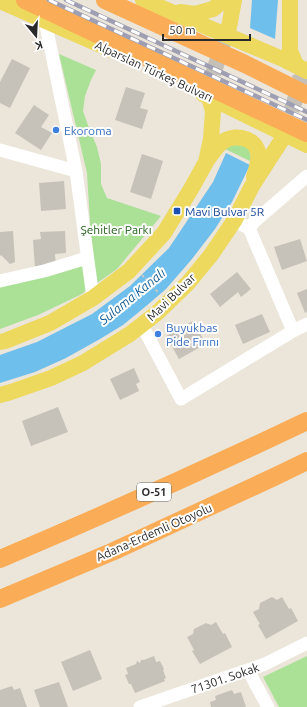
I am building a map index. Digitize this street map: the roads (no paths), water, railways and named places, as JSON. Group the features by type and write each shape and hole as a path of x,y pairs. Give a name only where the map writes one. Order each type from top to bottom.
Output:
{"highway":[{"name":"Alparslan Türkeş Bulvarı","path":"25,0 307,133"},
{"path":"105,0 238,61 307,95"},
{"name":"O-51","path":"0,559 225,460 307,421"},
{"name":"Adana-Erdemli Otoyolu","path":"0,599 114,551 307,461"}],"main road":[{"path":"143,0 301,68"},
{"path":"167,10 195,14 213,9 224,0"},
{"path":"226,35 234,0"},
{"path":"290,0 290,51 301,68"},
{"name":"Alparslan Türkeş Bulvarı","path":"0,1 150,67 307,145"},
{"path":"206,162 211,139 213,111 210,97"},
{"name":"Mavi Bulvar","path":"0,395 51,378 83,363 130,334 157,313 188,283 211,255 234,221 252,186 284,134"},
{"path":"0,342 50,323 93,298 128,271 164,233 206,162 220,143 232,138 241,137 249,140 255,145 258,154 252,186"}],"street":[{"path":"45,21 76,170 93,298"},
{"path":"0,150 76,170"},
{"path":"248,228 307,176"},
{"path":"234,221 248,228 293,331"},
{"path":"0,281 44,271 87,258"},
{"path":"140,326 145,332 181,400 293,331 307,324"},
{"name":"71301. Sokak","path":"140,707 265,664 307,643"},
{"path":"248,670 268,707"}],"water":[{"path":"252,0 278,0 275,39 250,28"},
{"name":"Sulama Kanalı","path":"226,153 250,165 232,202 215,229 166,289 123,325 100,339 66,358 35,372 0,383 0,355 37,342 92,314 130,286 169,248 213,182"}],"tunnel":[{"path":"209,97 208,90 224,40"},
{"path":"284,133 302,79 296,65"}],"railway":[{"path":"49,0 307,120"},
{"path":"66,0 307,112"}],"place":[{"name":"Ekoroma","path":"56,130"},
{"name":"Mavi Bulvar 5R","path":"177,211"},
{"name":"Buyukbas Pide Fırını","path":"158,334"}],"park label":[{"name":"Şehitler Parkı","path":"116,229"}]}
